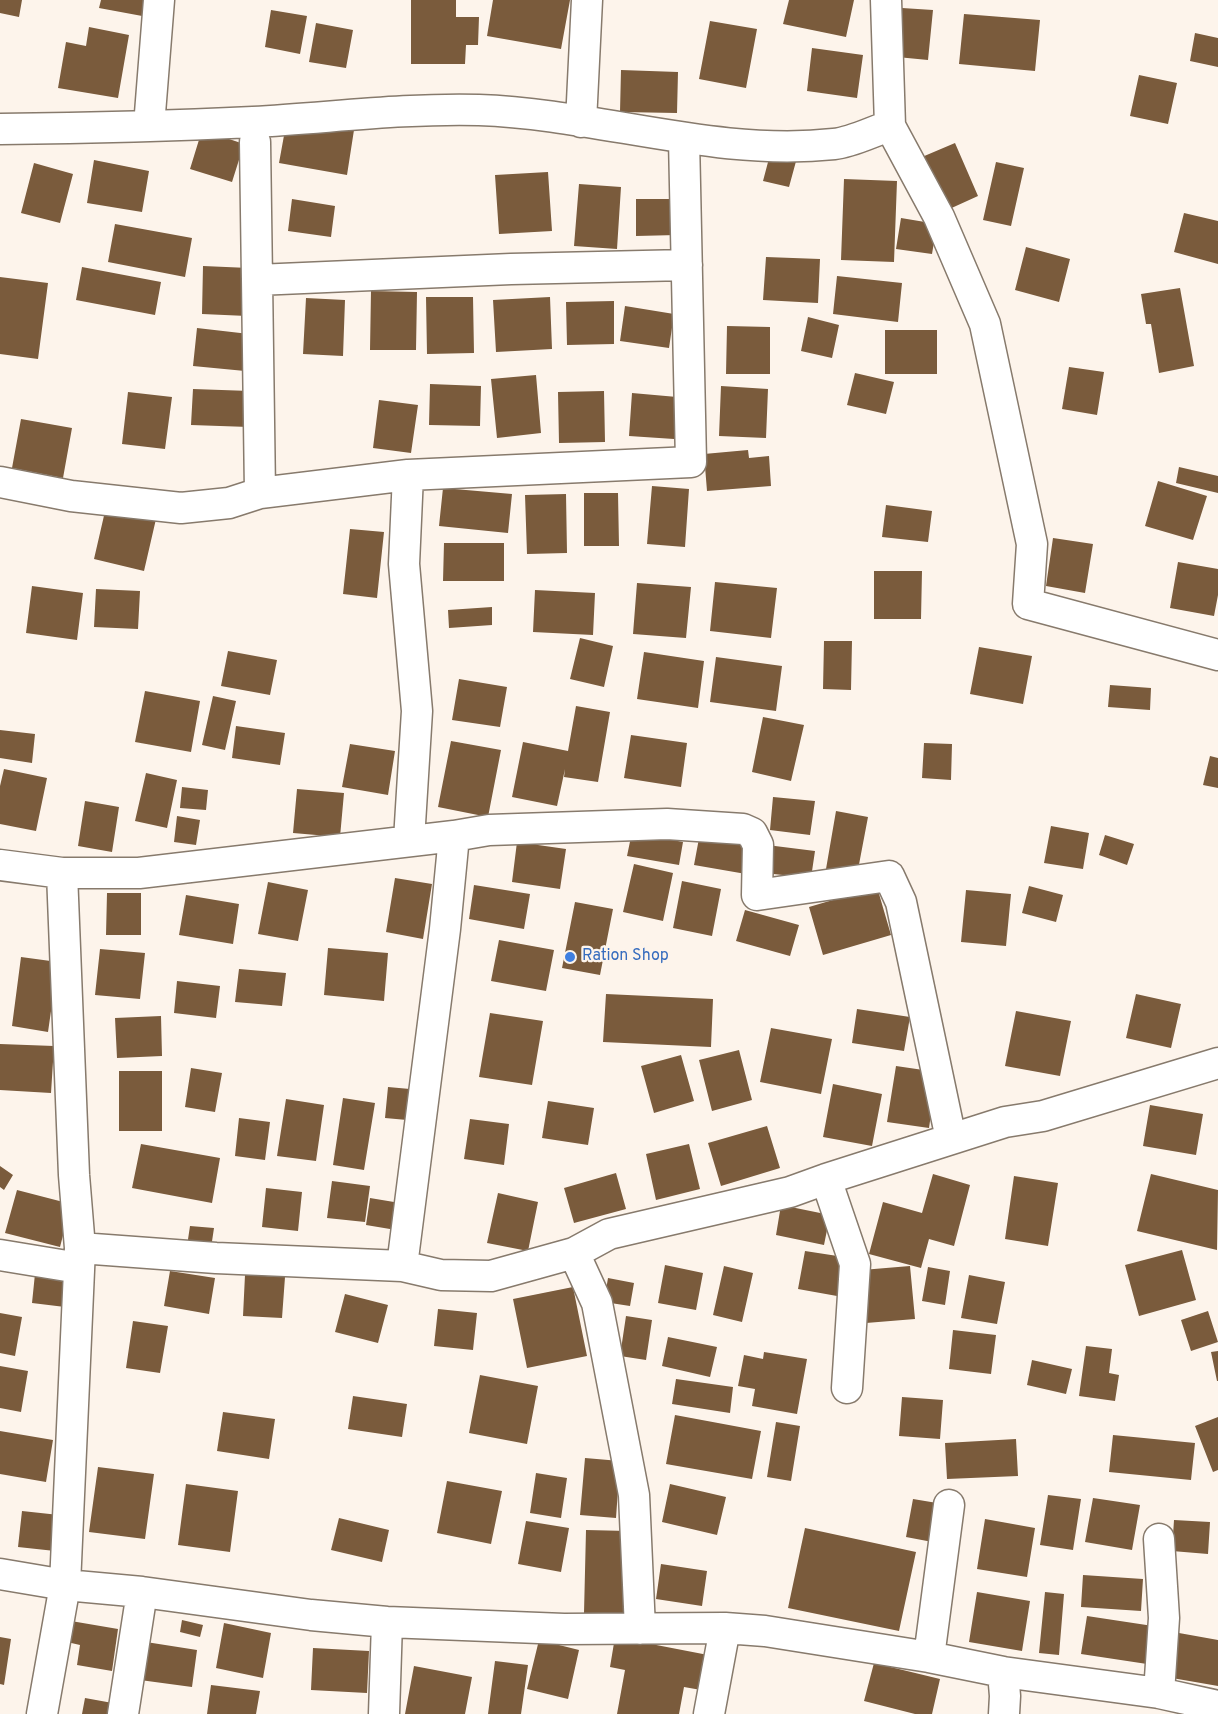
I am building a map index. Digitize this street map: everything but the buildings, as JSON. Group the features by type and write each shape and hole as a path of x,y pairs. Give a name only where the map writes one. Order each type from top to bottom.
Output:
{"street":[{"path":"149,126 159,0"},
{"path":"581,122 587,0"},
{"path":"886,0 890,126 939,217 985,324 1032,544 1028,604 1218,654"},
{"path":"0,129 255,122 347,114 478,110 531,114 684,139 784,146 837,144 890,126"},
{"path":"0,482 71,496 181,508 229,503 260,493 408,475 691,462 684,139"},
{"path":"255,142 260,493"},
{"path":"257,280 511,269 687,265"},
{"path":"408,475 404,564 417,711 409,840"},
{"path":"0,865 62,873 139,873 489,830 667,824 743,829 752,833 758,845 757,895 889,876 901,902 951,1139"},
{"path":"402,1266 446,929 454,836"},
{"path":"42,1714 65,1585 80,1258 62,873"},
{"path":"0,1255 80,1258 216,1258 402,1266 441,1275 491,1276 574,1253 609,1234 790,1192 1005,1122 1043,1116 1218,1063"},
{"path":"826,1179 855,1264 847,1388"},
{"path":"574,1253 597,1304 634,1495 640,1629"},
{"path":"929,1657 950,1505"},
{"path":"1159,1539 1164,1618 1159,1693"},
{"path":"0,1574 65,1585 142,1592 311,1615 387,1622 640,1629 725,1628 765,1632 929,1657 1003,1672 1159,1693 1218,1706"},
{"path":"123,1714 142,1592"},
{"path":"384,1714 387,1622"},
{"path":"709,1714 725,1628"},
{"path":"1003,1672 1004,1714"}],"place":[{"name":"Ration Shop","path":"570,957"}]}
